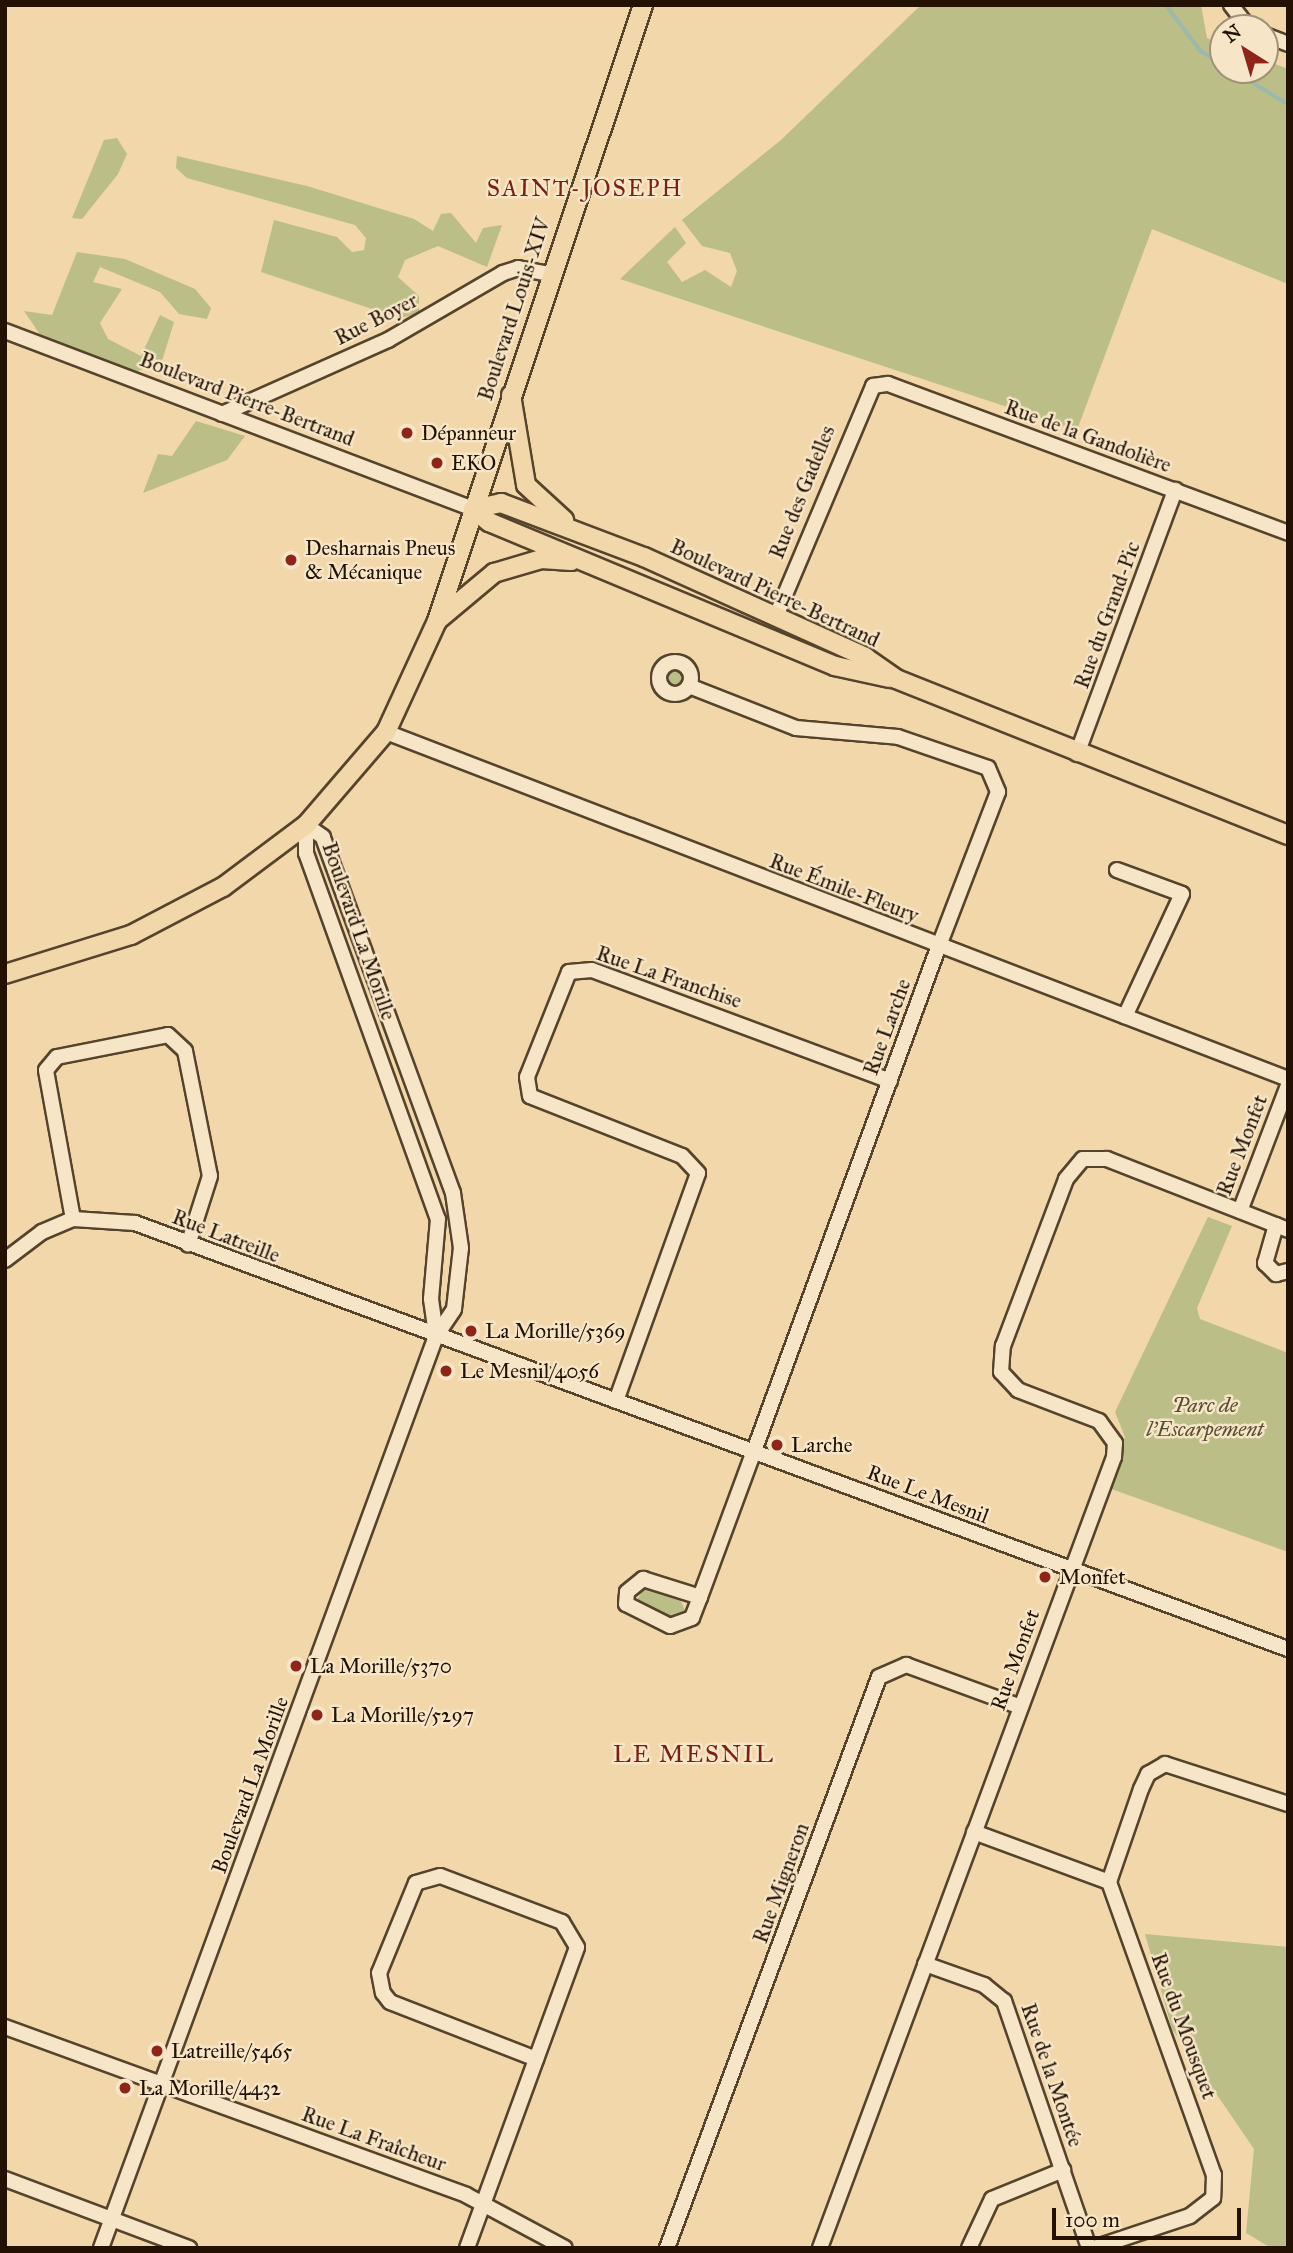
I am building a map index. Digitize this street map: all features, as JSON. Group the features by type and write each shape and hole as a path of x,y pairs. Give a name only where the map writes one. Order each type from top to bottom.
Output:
{"main road":[{"name":"Boulevard Louis-XIV","path":"438,621 548,274 643,5"},
{"path":"511,391 526,485 584,534"},
{"name":"Boulevard Pierre-Bertrand","path":"473,509 501,503 584,534 776,616 896,679 1077,754 1288,835"},
{"name":"Boulevard Pierre-Bertrand","path":"473,509 489,522 835,666 896,679"},
{"path":"5,974 174,916 306,825 386,732 438,621 473,588 516,564 588,562"}],"street":[{"name":"Rue Boyer","path":"222,414 388,340 503,273 518,268 548,274"},
{"name":"Boulevard Pierre-Bertrand","path":"5,331 473,509"},
{"name":"Rue de la Gandolière","path":"873,386 888,384 1288,533"},
{"name":"Rue des Gadelles","path":"776,616 863,396 873,386"},
{"name":"Rue du Grand-Pic","path":"1077,754 1175,490"},
{"name":"Rue Larche","path":"689,686 796,728 898,737 988,768 998,792 938,947 754,1451 700,1597 692,1618 670,1626 626,1604 627,1592 643,1579 700,1597"},
{"name":"Rue Émile-Fleury","path":"386,732 938,947 1288,1079"},
{"name":"Boulevard La Morille","path":"306,825 306,853 438,1219 431,1299 436,1336"},
{"name":"Boulevard La Morille","path":"101,2248 436,1336 454,1309 461,1248 453,1193 323,837 306,825"},
{"path":"1117,870 1182,894 1125,1016"},
{"name":"Rue La Franchise","path":"617,1401 698,1172 682,1156 530,1096 527,1077 569,972 592,970 890,1080"},
{"path":"73,1219 46,1070 57,1057 168,1035 185,1051 210,1176 188,1245"},
{"name":"Rue Monfet","path":"820,2248 1021,1707 1115,1443 1100,1421 1018,1390 1006,1382 1000,1362 1066,1179 1083,1159 1107,1159 1240,1211 1288,1085"},
{"path":"1240,1211 1282,1227 1265,1263 1276,1274 1288,1271"},
{"name":"Rue Latreille","path":"5,1259 42,1232 73,1219 135,1223 436,1336"},
{"name":"Rue Le Mesnil","path":"436,1336 1288,1649"},
{"name":"Rue Migneron","path":"667,2248 879,1677 906,1665 1021,1707"},
{"path":"974,1832 1109,1882 1141,1789 1149,1774 1166,1764 1288,1805 1288,1815"},
{"path":"467,2248 577,1947 570,1928 440,1875 416,1883 379,1973 383,1993 390,2002 536,2059"},
{"name":"Rue du Mousquet","path":"1092,2248 1190,2216 1213,2198 1216,2187 1109,1882"},
{"name":"Rue de la Montée","path":"925,1964 984,1985 1004,2001 1092,2248"},
{"path":"5,2027 162,2083"},
{"name":"Rue La Fraîcheur","path":"162,2083 484,2202 565,2248"},
{"path":"970,2248 992,2199 1063,2170"},
{"path":"5,2179 189,2248"}],"green space":[{"path":"921,5 1201,5 1209,39 1209,84 1279,84 1279,65 1288,69 1288,284 1152,229 1077,430 620,279 675,227 686,243 667,262 682,282 705,270 731,287 737,271 730,253 702,246 682,220 781,140"},
{"path":"117,138 127,154 118,174 82,219 72,218 104,140"},
{"path":"177,156 307,186 414,219 433,231 441,214 451,213 476,243 483,228 502,225 487,267 438,246 405,260 398,277 419,296 419,314 399,318 261,272 274,220 337,237 352,252 364,250 366,238 355,225 187,178 176,168"},
{"path":"77,252 125,259 195,289 211,308 207,319 179,314 160,292 100,267 93,282 122,289 100,323 108,339 141,356 160,315 174,322 162,361 136,372 43,339 24,311 52,315"},
{"path":"196,421 245,436 227,460 143,493 158,454 172,456"},
{"path":"674,667 681,670 684,677 681,684 674,687 667,684 664,677 667,670"},
{"name":"Parc de l'Escarpement","path":"1208,1217 1232,1226 1197,1308 1200,1319 1288,1353 1288,1552 1103,1486 1125,1437 1115,1412"},
{"path":"646,1586 680,1600 686,1612 668,1618 634,1604"},
{"path":"1145,1934 1288,1947 1288,2248 1271,2248 1246,2233 1254,2149 1172,2029"}],"waterway":[{"path":"1166,5 1201,51 1209,56"},
{"path":"1255,84 1288,104"}],"place":[{"name":"Dépanneur","path":"407,433"},
{"name":"EKO","path":"437,463"},
{"name":"Desharnais Pneus & Mécanique","path":"291,560"},
{"name":"La Morille/5369","path":"471,1331"},
{"name":"Le Mesnil/4056","path":"446,1371"},
{"name":"Larche","path":"777,1445"},
{"name":"Monfet","path":"1045,1577"},
{"name":"La Morille/5370","path":"296,1666"},
{"name":"La Morille/5297","path":"317,1715"},
{"name":"Latreille/5465","path":"157,2051"},
{"name":"La Morille/4432","path":"125,2088"}],"district":[{"name":"SAINT-JOSEPH","path":"585,188"},
{"name":"LE MESNIL","path":"694,1755"}]}
